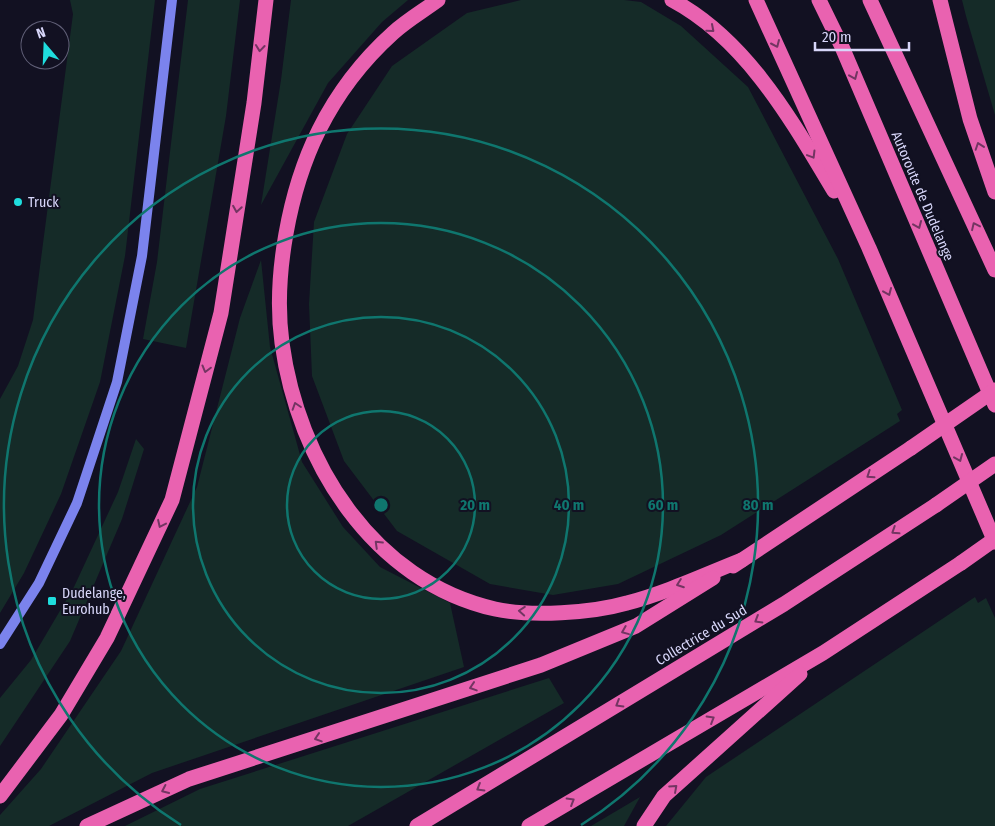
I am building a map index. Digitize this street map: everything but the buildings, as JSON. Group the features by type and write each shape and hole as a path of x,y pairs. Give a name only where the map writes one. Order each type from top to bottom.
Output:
{"highway":[{"path":"0,796 61,714 107,638 172,500 221,313 254,103 266,0"},
{"path":"438,0 394,32 352,76 319,130 292,201 281,265 282,342 294,404 320,466 357,523 400,566 447,593 496,609 556,614 626,604 742,560"},
{"path":"672,0 688,9 745,58 784,110 869,248"},
{"path":"529,826 823,653 995,541 869,248 756,0"},
{"name":"Autoroute de Dudelange","path":"819,0 846,56 995,405"},
{"path":"870,0 995,270"},
{"path":"940,0 970,119 995,192"},
{"path":"88,826 189,779 523,671 636,626 742,560 995,390"},
{"name":"Collectrice du Sud","path":"417,826 784,604 936,505 995,464"},
{"path":"644,826 664,796 823,653"}],"main road":[{"path":"0,644 39,583 77,503 116,382 142,256 172,0"}],"green space":[{"path":"70,0 155,0 125,256 100,382 61,494 24,573 0,613 0,399 18,366 33,320 66,70 70,70 70,37 73,14"},
{"path":"188,0 240,0 226,116 186,348 143,339 157,262"},
{"path":"291,0 408,0 382,22 328,83 261,205 281,80"},
{"path":"521,0 624,0 641,2 681,26 748,87 838,259 902,410 897,414 900,421 721,535 618,584 553,595 490,584 397,531 344,461 312,376 309,304 314,222 347,134 392,66 467,13"},
{"path":"962,0 995,0 995,115 966,16"},
{"path":"261,260 270,347 302,462 343,527 380,567 450,603 464,667 152,773 49,826 0,826 0,815 41,769 121,651 197,487 240,318"},
{"path":"136,439 144,449 122,519 70,641 0,746 0,698 31,660 74,587 118,492"},
{"path":"975,597 978,603 986,598 995,618 995,826 666,826 706,777"},
{"path":"549,678 564,703 348,826 125,826 200,789"},
{"path":"640,797 624,826 591,826"}],"place":[{"name":"Truck","path":"18,202"},
{"name":"Dudelange, Eurohub","path":"52,601"}]}
